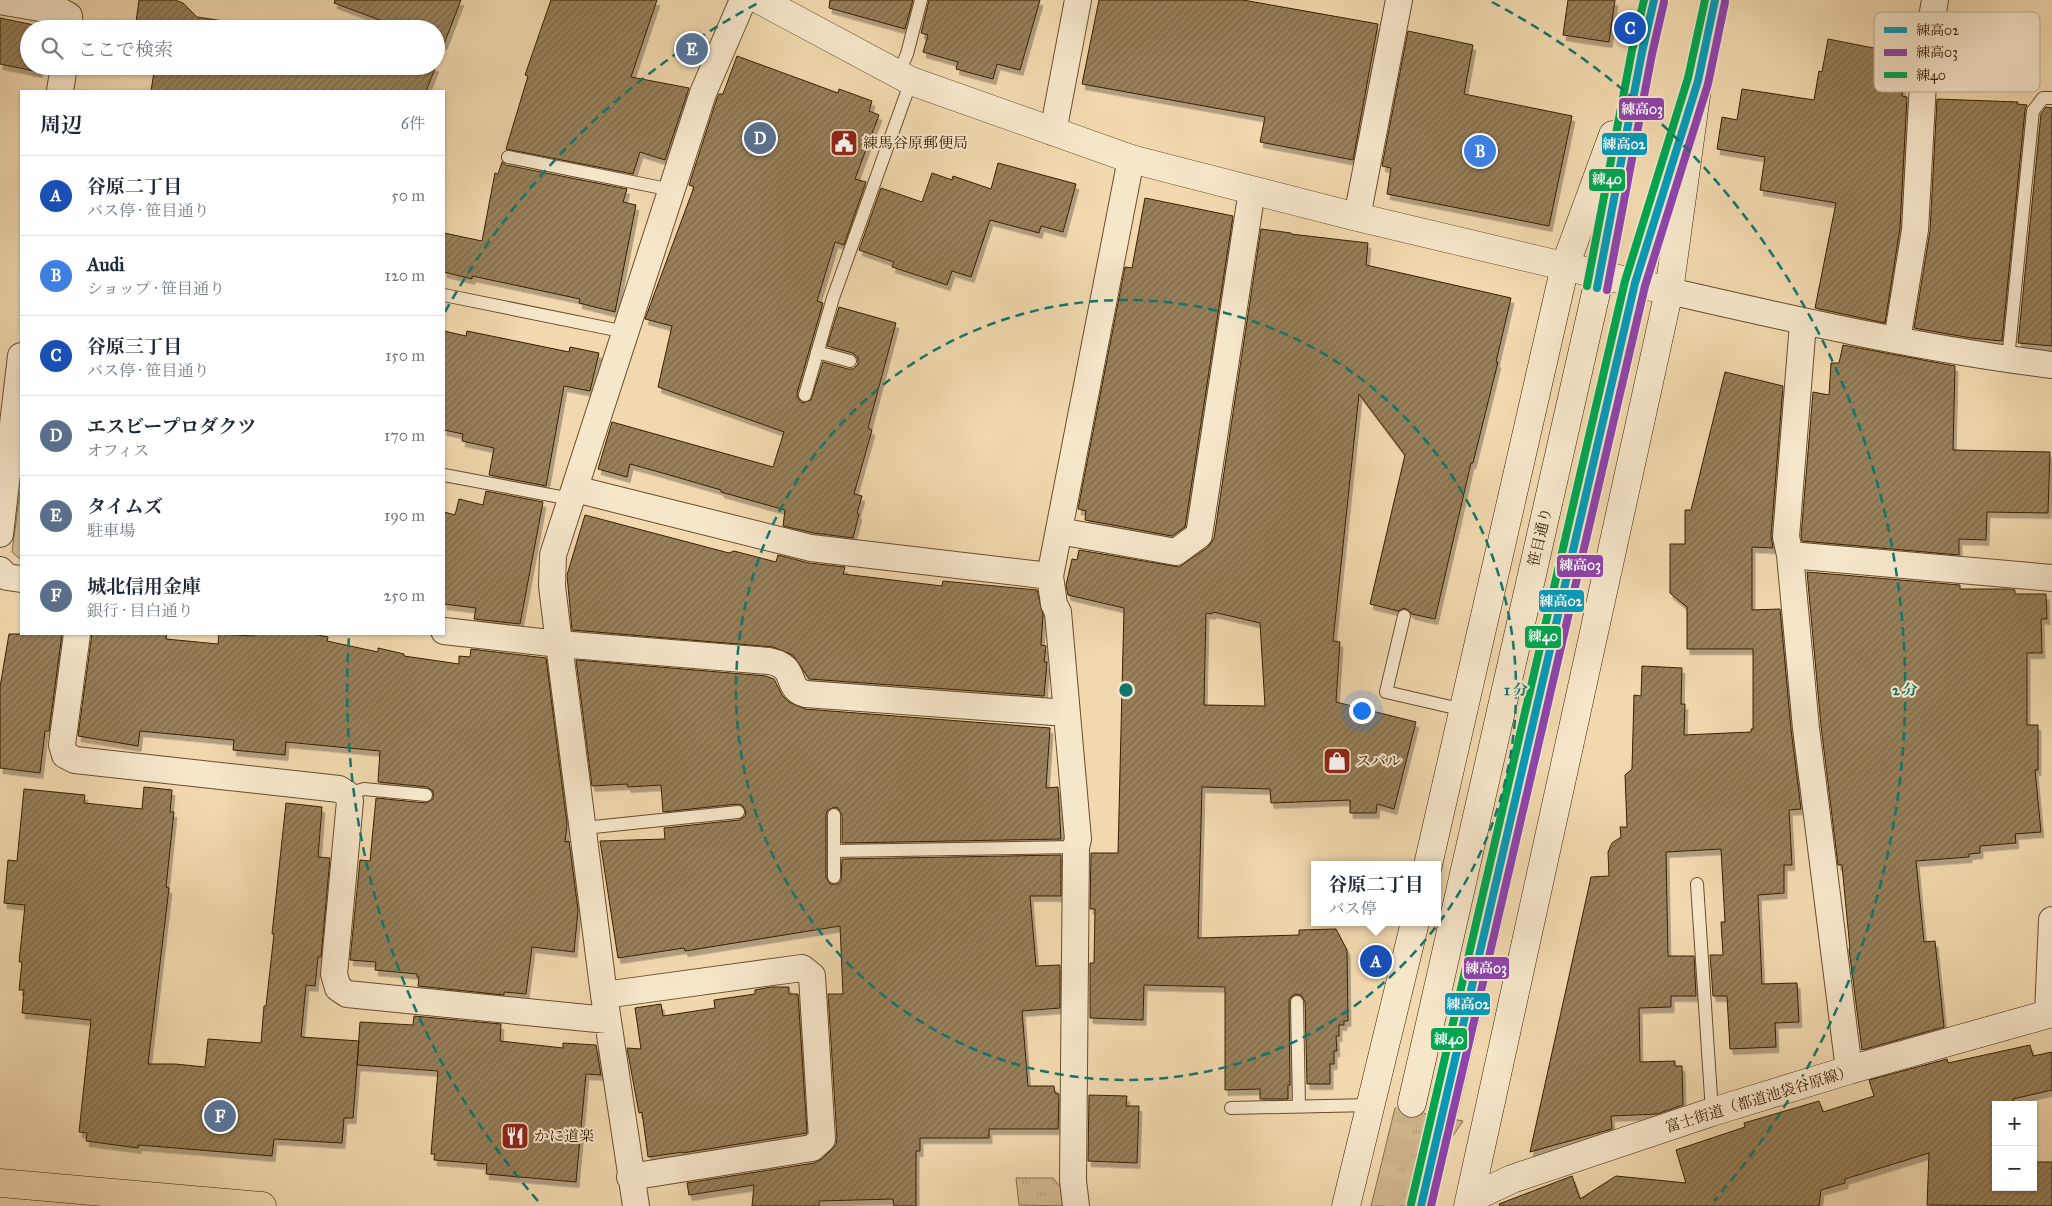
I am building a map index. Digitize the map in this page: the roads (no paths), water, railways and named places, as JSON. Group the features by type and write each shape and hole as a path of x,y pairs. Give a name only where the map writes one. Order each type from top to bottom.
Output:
{"main road":[{"path":"760,0 905,77 1131,159 1358,217 1669,291"},
{"name":"笹目通り","path":"1412,1103 1600,275 1642,52 1654,0"},
{"path":"1469,1202 1669,291 1698,81 1715,0"},
{"path":"1429,861 1565,266 1642,52"},
{"path":"1444,1110 1635,283 1698,81"},
{"path":"1346,1206 1414,926"},
{"name":"富士街道（都道池袋谷原線）","path":"1469,1202 1512,1179 1712,1112 1849,1070 2050,1014"},
{"path":"0,1183 262,1206"}],"street":[{"path":"636,1206 630,1177 604,995 559,644 552,586 553,555 704,93 743,0"},
{"path":"1053,132 1078,0"},
{"path":"1358,217 1399,0"},
{"path":"0,1 62,12 69,16 69,20"},
{"path":"60,90 63,75"},
{"path":"1896,340 1916,230 1923,92"},
{"path":"1076,1206 1073,1181 1076,847 1078,838 1058,612 1054,604 1050,576 1131,159"},
{"path":"1059,531 1176,552 1199,536 1252,190"},
{"path":"1669,291 1803,323 2052,365"},
{"path":"1803,323 1786,536 1790,555 1806,728 1849,1070"},
{"path":"0,534 20,364"},
{"path":"573,494 811,548 1050,576"},
{"path":"1790,555 2052,578"},
{"path":"0,570 7,577 20,579"},
{"path":"445,631 559,644 778,662 784,665 789,672 799,692 806,694 1067,713"},
{"path":"77,635 62,745 65,755 76,760 339,789 347,794 350,801 334,974 338,988 347,994 608,1020"},
{"path":"2050,1014 2052,920"},
{"path":"604,995 802,968 812,976 822,1140 812,1148 630,1177"}],"lane":[{"path":"805,395 832,298 905,77 907,54 921,0"},
{"path":"2008,359 2034,111 2043,98 2052,98"},
{"path":"508,157 672,190"},
{"path":"445,296 626,332"},
{"path":"817,352 850,362"},
{"path":"445,475 573,494"},
{"path":"1404,616 1386,692 1464,710"},
{"path":"347,794 364,789 426,795"},
{"path":"584,828 738,812"},
{"path":"834,815 834,877"},
{"path":"834,851 1076,847"},
{"path":"1697,884 1712,1112"},
{"path":"1297,1002 1299,1106"},
{"path":"1231,1108 1371,1105"}],"tunnel":[{"path":"1386,1206 1412,1103"},
{"path":"1421,1206 1444,1110"}],"place":[{"name":"谷原三丁目","path":"1630,28"},
{"name":"タイムズ","path":"692,49"},
{"name":"エスビープロダクツ","path":"760,138"},
{"name":"練馬谷原郵便局","path":"844,143"},
{"name":"Audi","path":"1480,151"},
{"name":"スバル","path":"1337,761"},
{"name":"谷原二丁目","path":"1376,961"},
{"name":"城北信用金庫","path":"220,1116"},
{"name":"かに道楽","path":"515,1136"}]}
